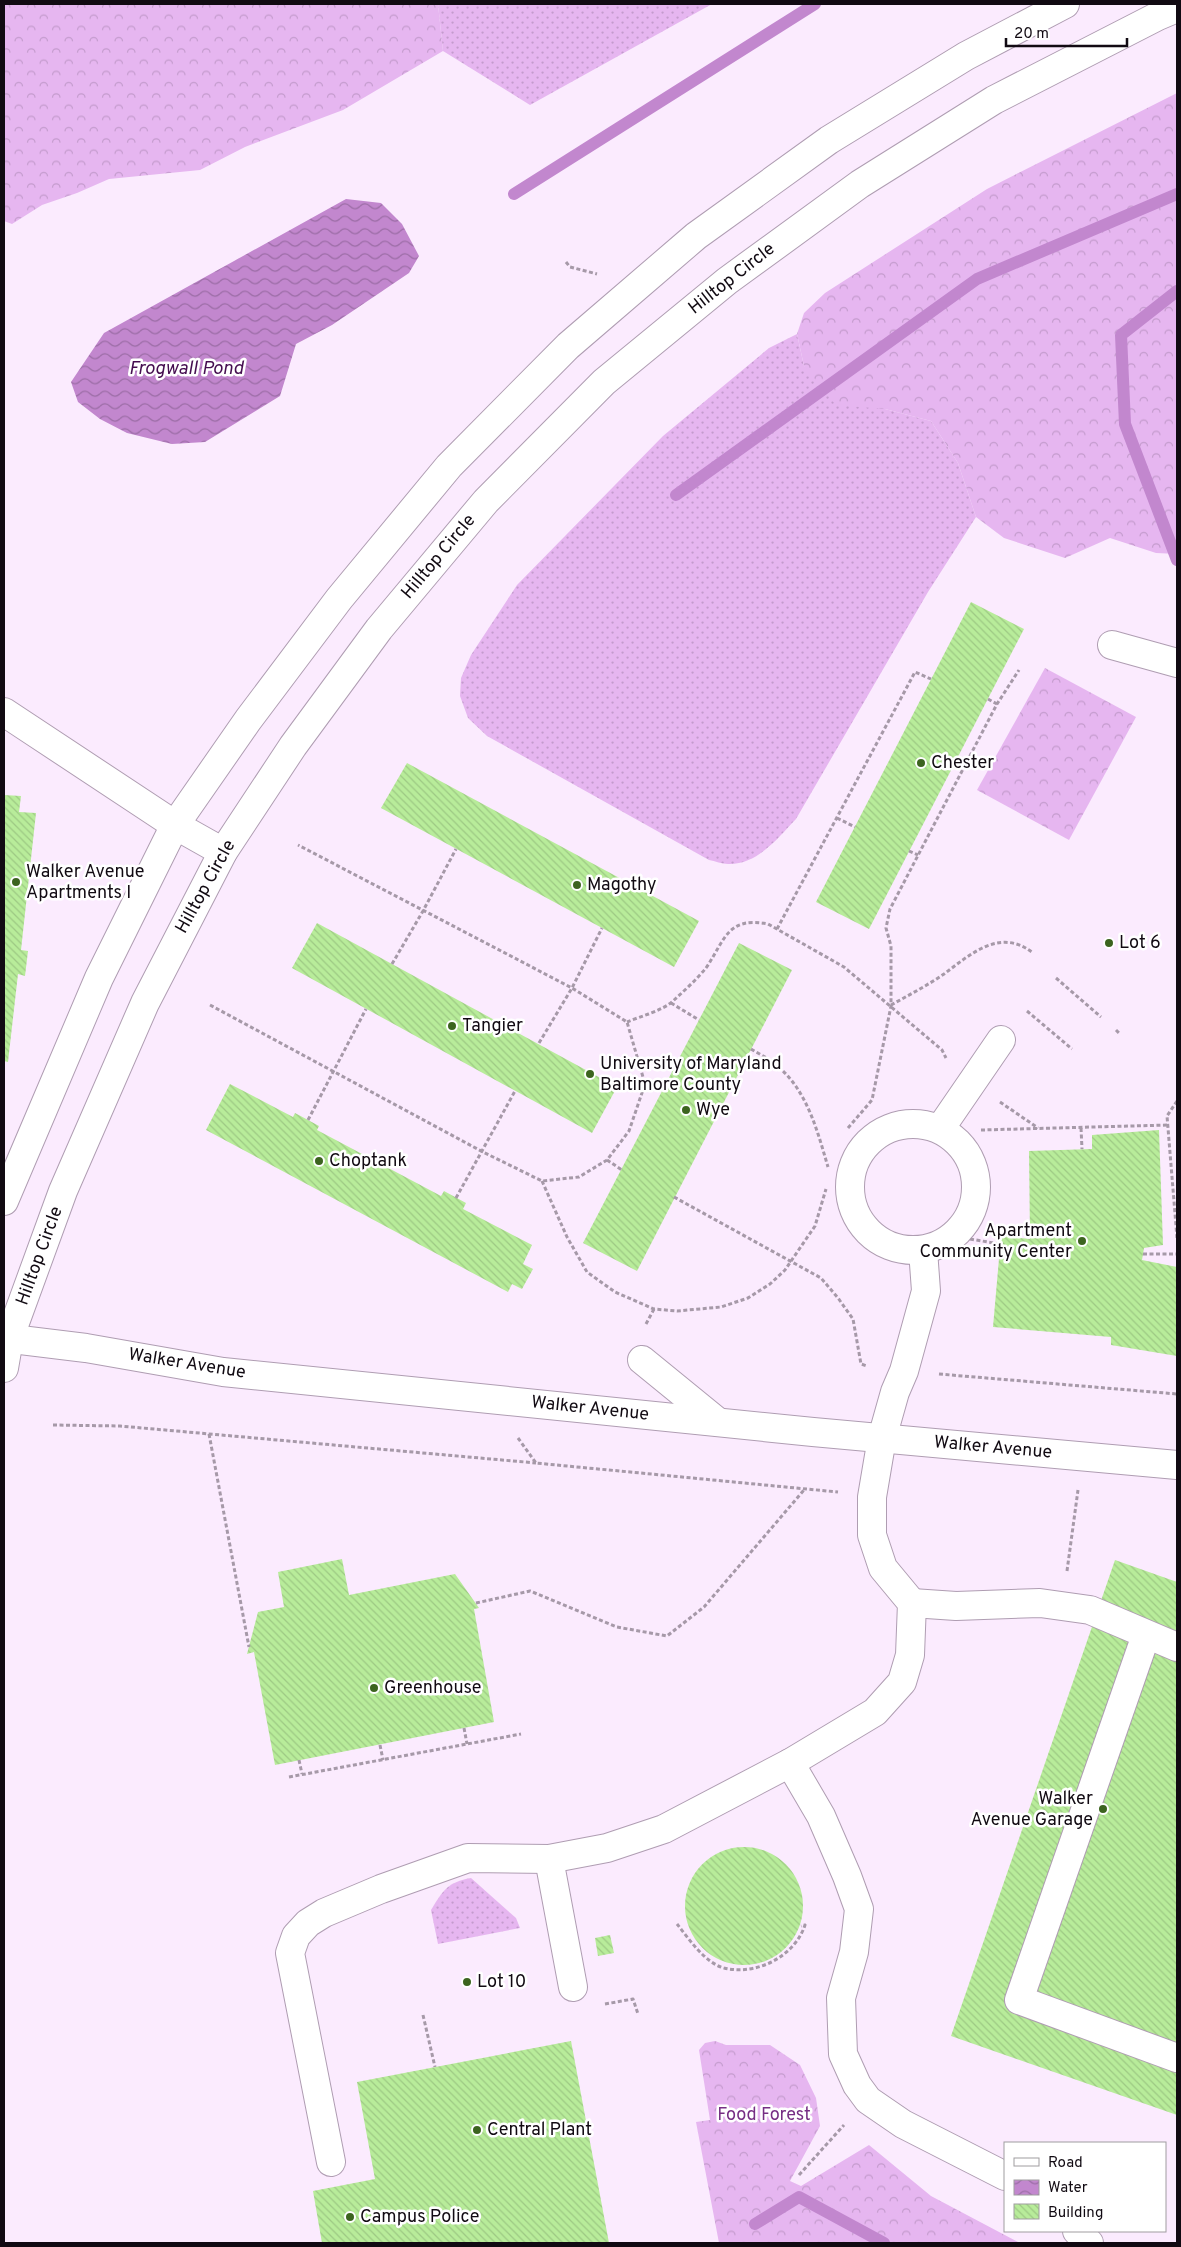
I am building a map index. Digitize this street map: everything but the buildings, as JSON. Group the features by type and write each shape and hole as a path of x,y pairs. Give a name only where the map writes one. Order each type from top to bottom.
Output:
{"street":[{"path":"4,1201 99,978 175,824 248,720 339,599 449,466 568,346 696,236 829,140 966,56 1065,4"},
{"name":"Hilltop Circle","path":"4,1368 6,1338 63,1191 145,1002 223,852 294,746 379,629 486,501 604,382 727,281 860,184 994,100 1177,8"},
{"path":"1112,645 1177,663"},
{"path":"4,712 175,824 223,852"},
{"path":"940,1129 1001,1040"},
{"path":"905,1124 923,1124 940,1129 960,1142 972,1161 978,1184 974,1207 963,1227 945,1243 923,1250 905,1250 887,1245 872,1236 860,1222 852,1206 850,1188 852,1170 860,1152 872,1139 887,1129 905,1124"},
{"path":"331,2162 290,1953 296,1936 308,1923 324,1913 381,1889 468,1858 549,1859 607,1848 664,1829 790,1763 875,1712 902,1682 910,1655 912,1603 884,1568 872,1535 872,1497 882,1438 895,1392 904,1371 926,1291 923,1250"},
{"name":"Walker Avenue","path":"6,1338 86,1348 223,1372 882,1438 1177,1465"},
{"path":"642,1360 718,1422"},
{"path":"912,1603 956,1606 1040,1603 1090,1610 1177,1647"},
{"path":"1146,1635 1018,2000 1177,2058"},
{"path":"790,1763 821,1816 859,1909 854,1952 841,1998 843,2054 857,2085 868,2100 903,2124 1004,2175"},
{"path":"549,1859 573,1987"},
{"path":"1078,2232 1089,2243"}],"path":[{"path":"848,1128 872,1100 891,1006 891,946 886,928 890,909 997,704 1019,670"},
{"path":"777,929 916,672 931,679"},
{"path":"988,699 997,704"},
{"path":"837,818 855,827"},
{"path":"210,1005 336,1071 483,1152 542,1181 579,1177 607,1160 629,1131 645,1084 628,1022 572,988 298,845"},
{"path":"392,964 456,849"},
{"path":"909,851 918,855"},
{"path":"628,1022 671,1003 705,969 724,936 738,925 754,922 768,924 844,968 942,1050 949,1065"},
{"path":"539,1044 572,988 602,928"},
{"path":"891,1006 978,950 998,943 1010,942 1023,944 1033,952"},
{"path":"1056,978 1100,1017"},
{"path":"671,1003 699,1020"},
{"path":"308,1120 336,1071 366,1009"},
{"path":"1027,1011 1072,1049"},
{"path":"1116,1030 1120,1034"},
{"path":"751,1049 774,1063 794,1084 809,1108 828,1167"},
{"path":"456,1198 515,1091"},
{"path":"991,1097 1039,1128"},
{"path":"1177,1101 1166,1116 1177,1238"},
{"path":"981,1130 1168,1125"},
{"path":"1081,1128 1082,1149"},
{"path":"607,1160 622,1170"},
{"path":"542,1181 567,1237 587,1272 614,1292 654,1309 677,1311 721,1306 748,1298 770,1284 792,1261 815,1226 826,1189"},
{"path":"674,1197 821,1278 853,1319 861,1364 875,1369"},
{"path":"970,1239 1000,1244"},
{"path":"1143,1254 1177,1254"},
{"path":"646,1324 654,1309"},
{"path":"935,1374 1177,1394"},
{"path":"53,1425 120,1426 839,1492"},
{"path":"514,1433 536,1463"},
{"path":"210,1434 249,1647"},
{"path":"1066,1575 1079,1485"},
{"path":"476,1603 530,1591 617,1627 667,1636 704,1607 804,1490"},
{"path":"464,1728 467,1744"},
{"path":"289,1777 520,1734"},
{"path":"380,1745 383,1760"},
{"path":"299,1760 302,1774"},
{"path":"677,1924 700,1952 724,1968 747,1969 773,1963 787,1953 801,1937 805,1925 801,1926"},
{"path":"597,2005 633,1999 638,2014"},
{"path":"423,2015 435,2067"},
{"path":"799,2175 839,2131"}],"green space":[{"path":"4,4 438,4 443,51 343,110 245,147 200,170 109,179 42,205 12,224 4,221"},
{"path":"438,4 712,4 530,105 443,51"},
{"path":"1177,93 1177,554 1156,553 1110,538 1065,558 1004,538 976,517 958,463 931,421 885,409 836,405 804,366 797,334 804,313 825,293 987,189"},
{"path":"797,334 804,366 885,409 931,421 958,463 976,517 928,592 796,819 774,842 758,855 739,863 726,864 709,860 487,736 468,718 460,696 461,678 471,655 517,585 663,436 769,348"},
{"path":"1045,668 1136,717 1069,840 977,790"},
{"path":"471,1878 516,1918 520,1928 438,1944 431,1910 447,1888 457,1882"},
{"name":"Food Forest","path":"715,2041 726,2045 770,2045 800,2065 816,2098 820,2126 790,2181 801,2186 869,2145 931,2196 1020,2243 719,2243 696,2122 710,2120 699,2050 705,2043"}],"water":[{"name":"Frogwall Pond","path":"346,199 381,203 402,224 419,256 409,273 332,325 296,344 280,396 205,442 172,444 127,433 100,419 78,402 71,382 104,333"}],"waterway":[{"path":"514,194 815,4"},
{"path":"676,495 977,279 1177,194"},
{"path":"1177,291 1121,335 1125,424 1177,560"},
{"path":"755,2224 799,2197 884,2243"}],"place":[{"name":"Chester","path":"921,763"},
{"name":"Walker Avenue Apartments I","path":"16,882"},
{"name":"Magothy","path":"577,885"},
{"name":"Lot 6","path":"1109,943"},
{"name":"Tangier","path":"452,1026"},
{"name":"University of Maryland Baltimore County","path":"590,1074"},
{"name":"Wye","path":"686,1110"},
{"name":"Choptank","path":"319,1161"},
{"name":"Apartment Community Center","path":"1082,1241"},
{"name":"Greenhouse","path":"374,1688"},
{"name":"Walker Avenue Garage","path":"1103,1809"},
{"name":"Lot 10","path":"467,1982"},
{"name":"Central Plant","path":"477,2130"},
{"name":"Campus Police","path":"350,2217"}]}
